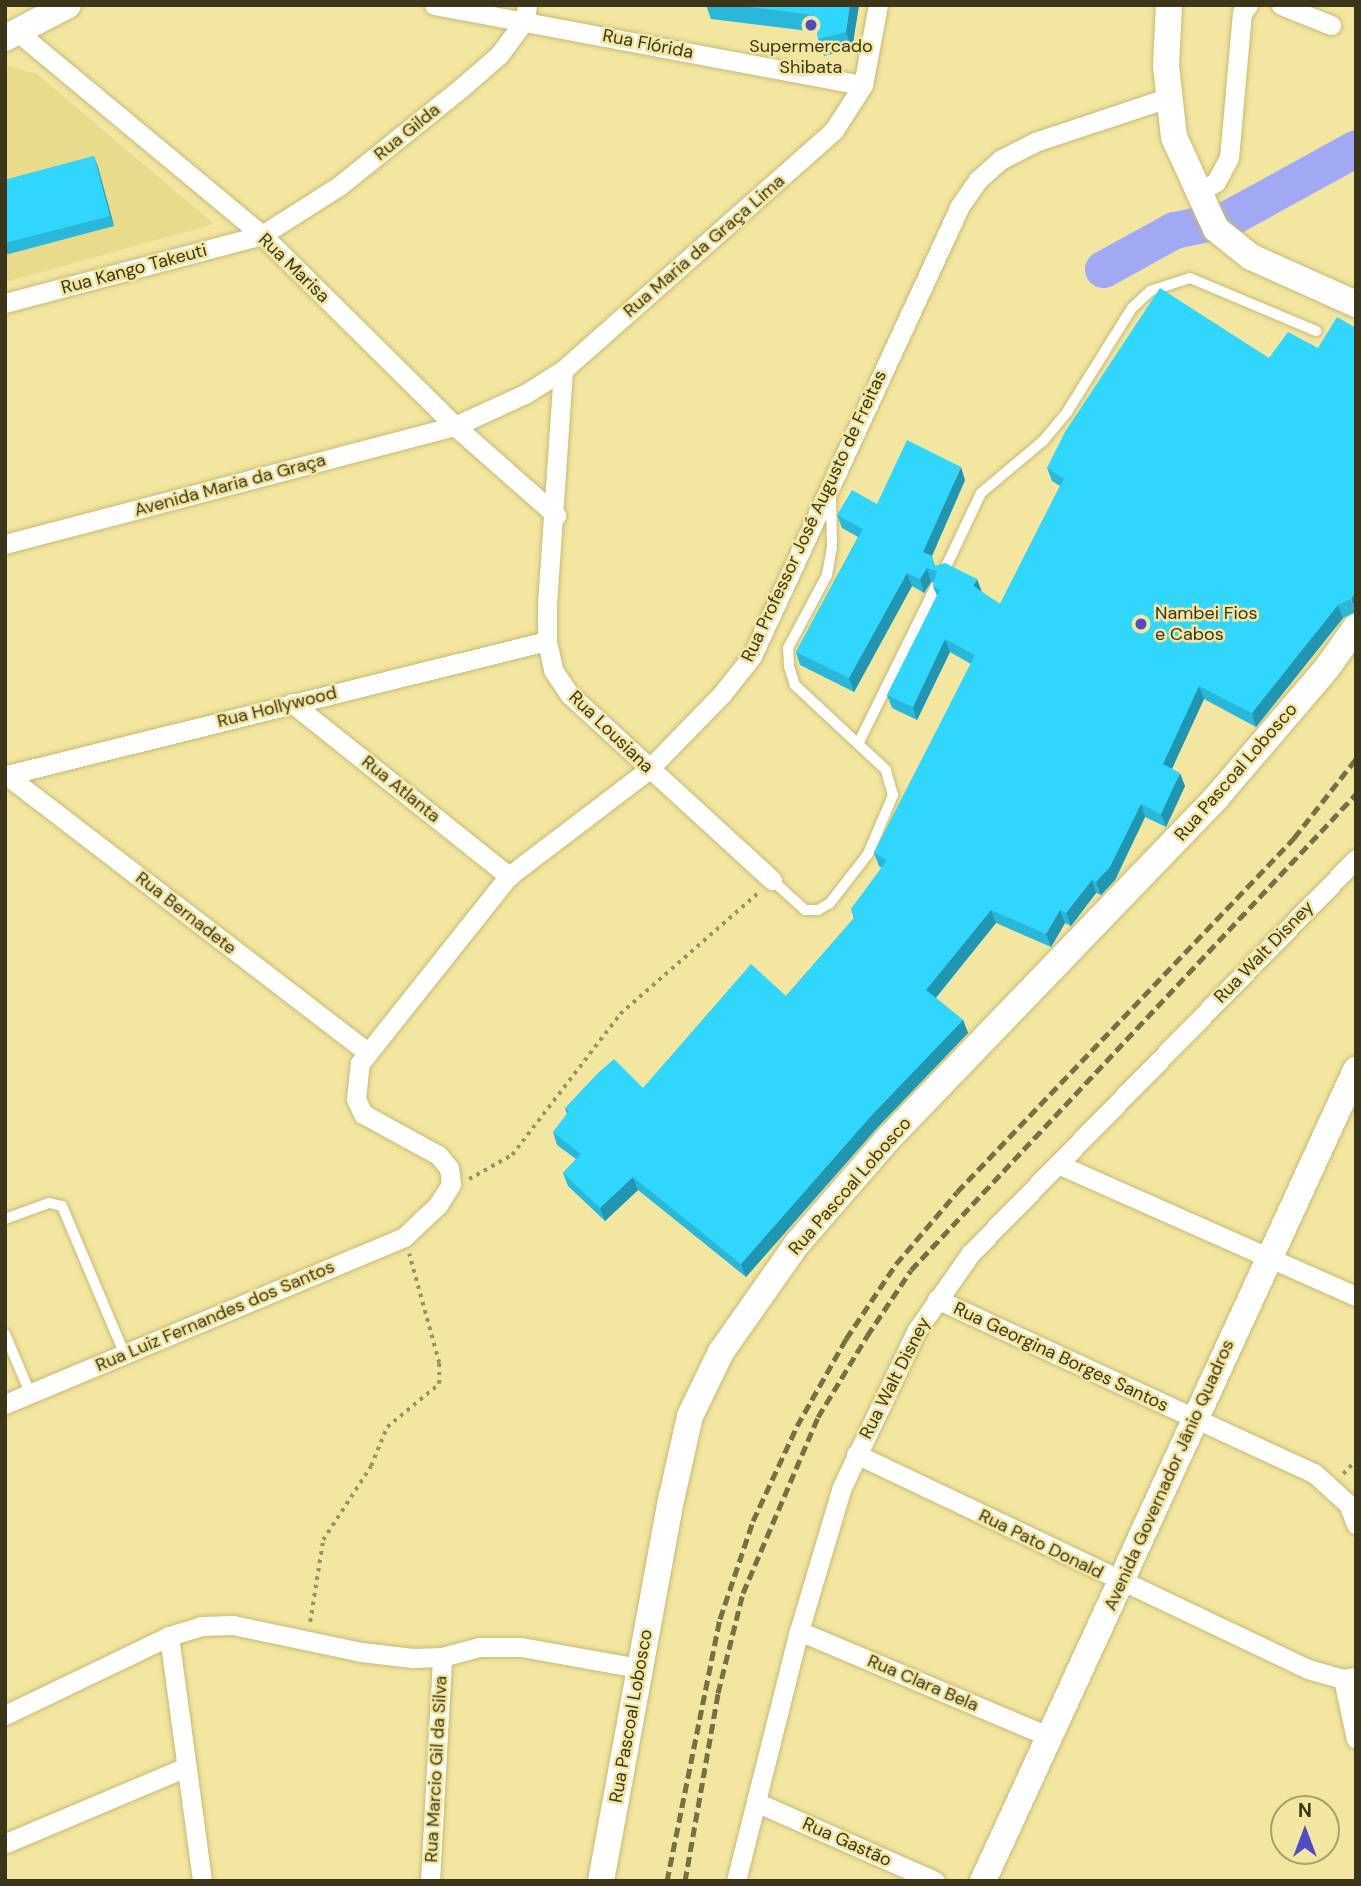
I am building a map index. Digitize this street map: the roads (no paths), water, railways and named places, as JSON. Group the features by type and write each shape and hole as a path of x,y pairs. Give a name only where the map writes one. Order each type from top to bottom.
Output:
{"main road":[{"path":"13,36 68,5"},
{"path":"1169,5 1167,98 1174,137 1198,198 1216,229 1251,257 1356,304"},
{"name":"Rua Pascoal Lobosco","path":"601,1881 639,1668 690,1416 704,1382 755,1298 887,1140 1216,798 1327,668 1356,627"},
{"name":"Avenida Governador Jânio Quadros","path":"983,1881 1047,1736 1121,1584 1192,1419 1353,1081"}],"street":[{"name":"Rua Flórida","path":"434,5 526,13 863,85"},
{"name":"Rua Maria da Graça Lima","path":"455,426 525,394 563,370 834,130 863,85 878,5"},
{"path":"1198,198 1216,182 1229,158 1242,13 1248,5"},
{"path":"1281,5 1331,25"},
{"name":"Rua Gilda","path":"262,236 339,186 451,96 499,55 526,13"},
{"name":"Rua Marisa","path":"13,36 262,236 455,426 556,515"},
{"name":"Rua Professor José Augusto de Freitas","path":"368,1052 387,1034 509,876 648,770 752,656 959,207 978,180 1000,160 1035,142 1167,98"},
{"name":"Rua Kango Takeuti","path":"5,303 262,236"},
{"name":"Rua Lousiana","path":"563,370 547,641 553,670 570,695 648,770 772,880"},
{"name":"Avenida Maria da Graça","path":"5,544 455,426"},
{"name":"Rua Hollywood","path":"6,775 547,641"},
{"name":"Rua Atlanta","path":"292,703 509,876"},
{"name":"Rua Bernadete","path":"6,775 368,1052"},
{"name":"Rua Walt Disney","path":"736,1881 758,1804 799,1631 842,1487 882,1394 937,1299 971,1253 1060,1165 1356,859"},
{"name":"Rua Luiz Fernandes dos Santos","path":"5,1404 404,1237 422,1223 451,1184 449,1168 438,1156 363,1114 356,1099 357,1081 368,1052"},
{"path":"1060,1165 1356,1296"},
{"name":"Rua Georgina Borges Santos","path":"937,1299 1314,1473 1348,1504 1356,1524"},
{"name":"Rua Pato Donald","path":"856,1454 1121,1584 1308,1669 1349,1678"},
{"path":"5,1715 169,1636 201,1626 233,1625 307,1638 361,1652 442,1657 479,1647 521,1647 639,1668"},
{"name":"Rua Clara Bela","path":"799,1631 1047,1736"},
{"path":"169,1636 202,1881"},
{"name":"Rua Marcio Gil da Silva","path":"430,1881 442,1657"},
{"path":"1349,1678 1356,1739"},
{"path":"6,1843 186,1767"},
{"name":"Rua Gastão","path":"758,1804 935,1881"}],"lane":[{"path":"943,573 981,494 1043,442 1067,412 1132,308 1150,290 1190,278 1317,331"},
{"path":"772,880 805,910 818,910 830,903 868,854 893,795 886,770 859,742 794,685 789,666 788,648 827,575 832,547 831,488"},
{"path":"859,742 935,588"},
{"path":"5,1219 50,1203 61,1206 124,1353"},
{"path":"5,1334 30,1394"}],"waterway":[{"path":"1103,269 1174,230 1227,219 1356,148"}],"railway":[{"path":"667,1881 720,1619 753,1521 797,1426 846,1339 896,1264 957,1192 1294,838 1356,759"},
{"path":"685,1881 718,1693 743,1593 818,1417 867,1336 911,1270 1356,794"}],"place":[{"name":"Supermercado Shibata","path":"811,25"},
{"name":"Nambei Fios e Cabos","path":"1141,624"}]}
